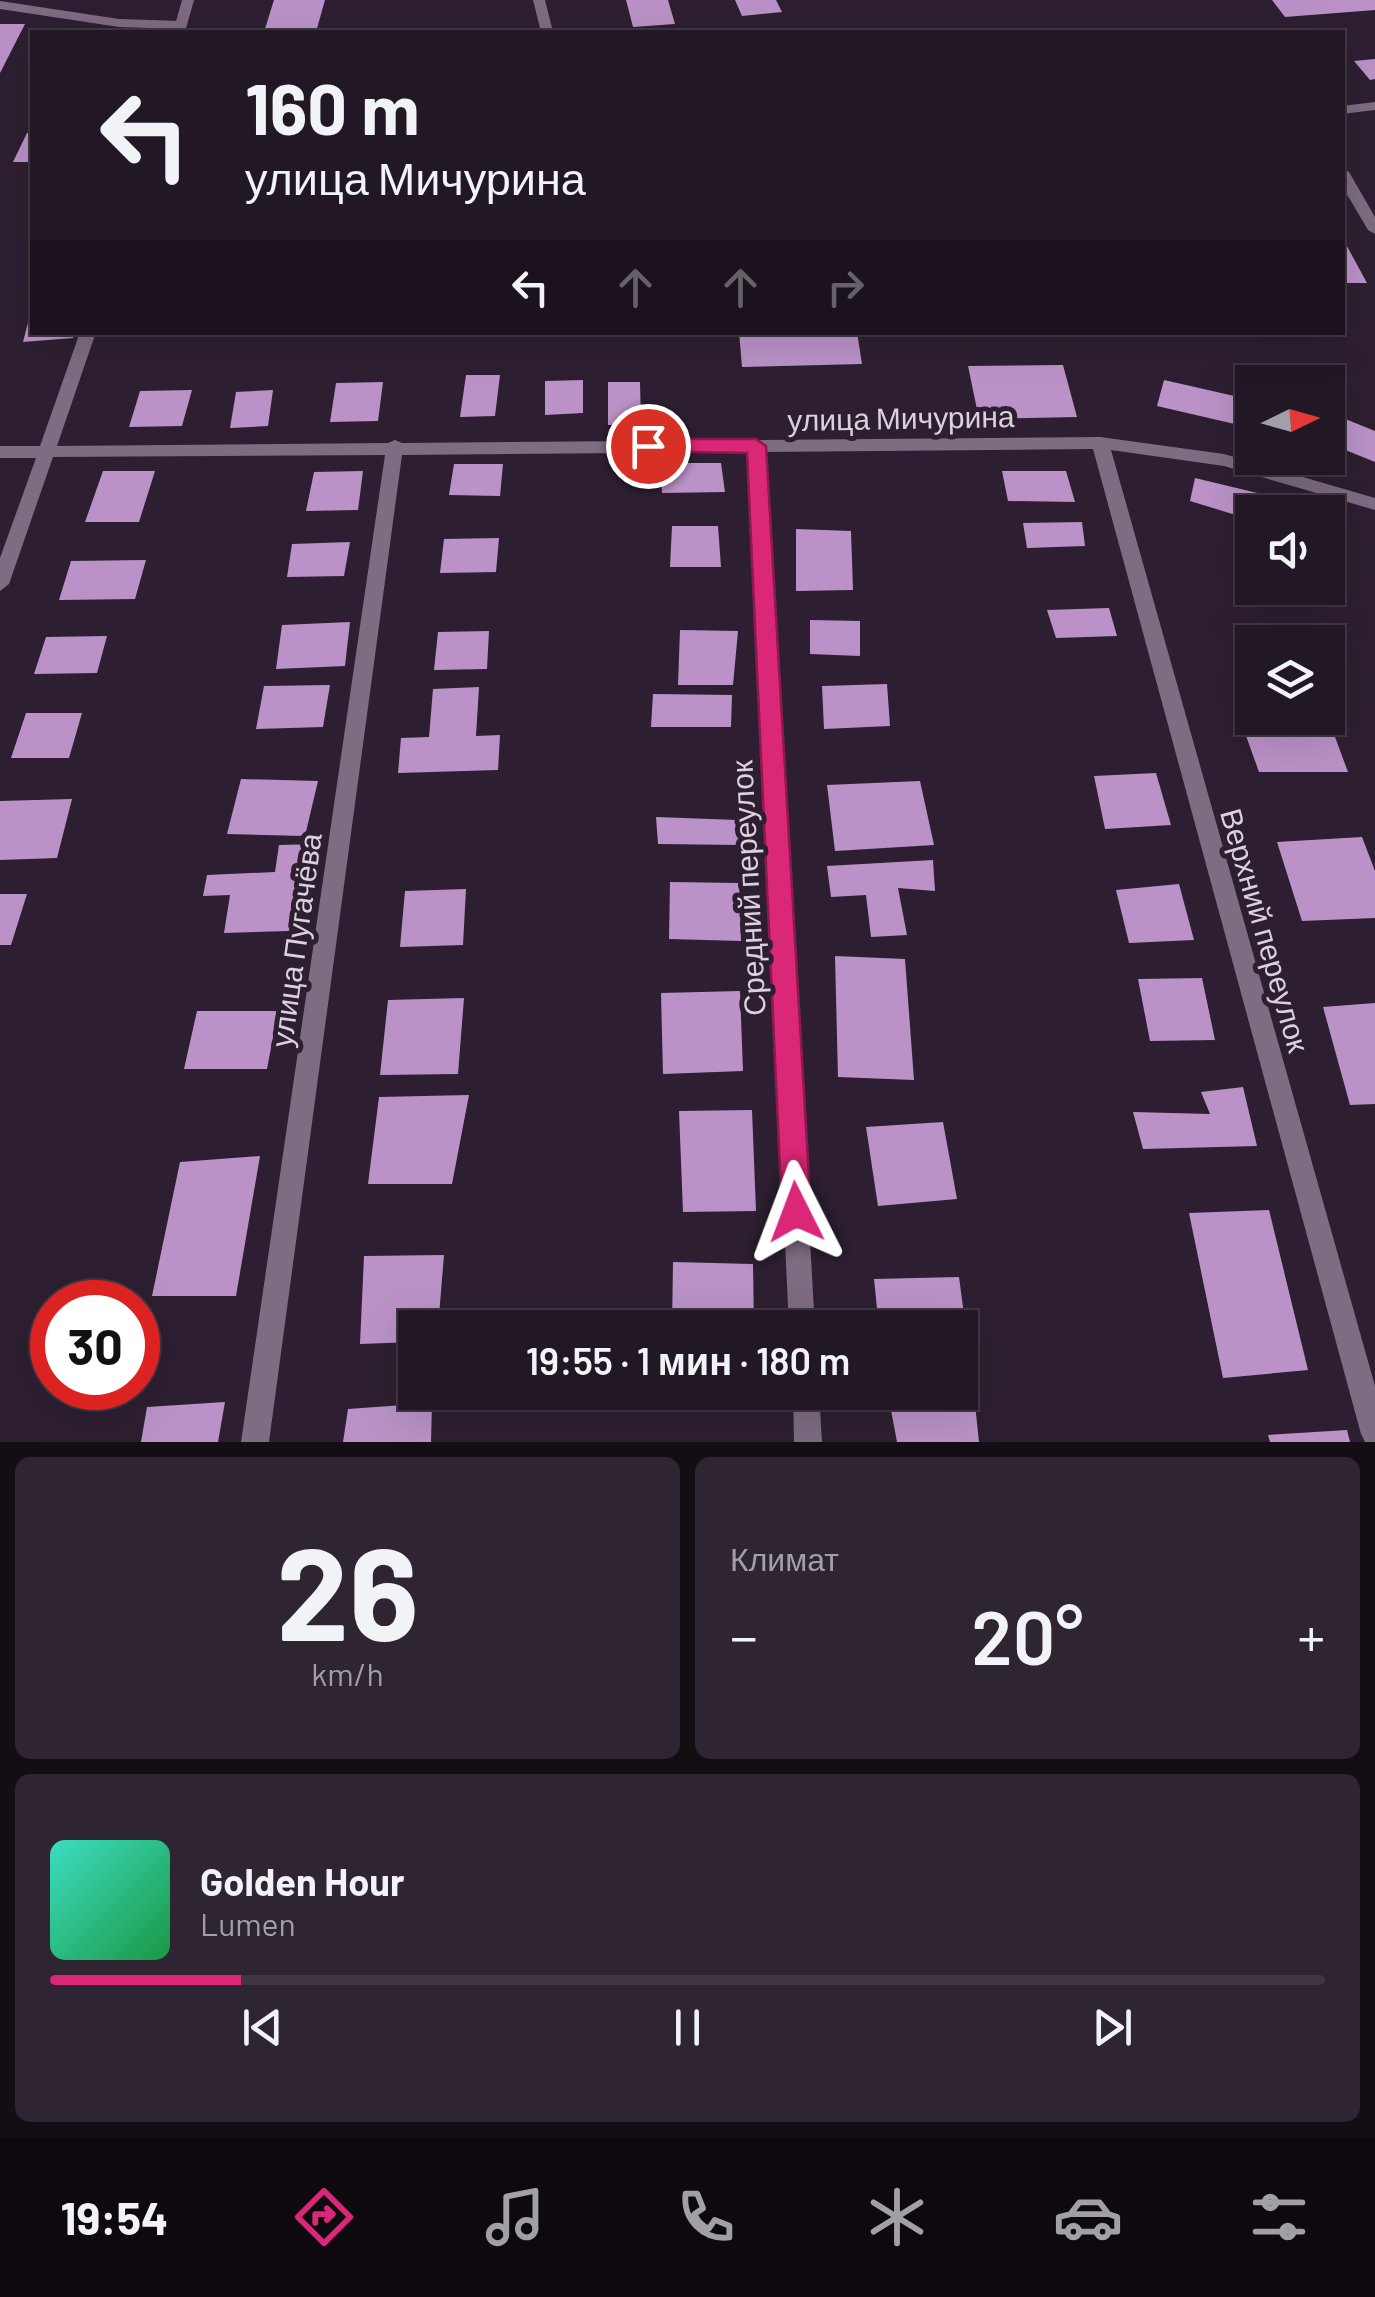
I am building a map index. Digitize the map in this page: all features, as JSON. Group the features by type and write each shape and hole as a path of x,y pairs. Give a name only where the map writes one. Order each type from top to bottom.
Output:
{"street":[{"path":"0,4 180,29 188,0"},
{"path":"539,0 546,30"},
{"path":"1345,110 1375,106"},
{"path":"1345,177 1375,230"},
{"path":"0,584 87,335"},
{"name":"улица Мичурина","path":"0,452 1100,443 1224,460 1375,504"},
{"name":"Верхний переулок","path":"1100,443 1375,1434"},
{"name":"улица Пугачёва","path":"255,1442 395,446"},
{"name":"Средний переулок","path":"756,446 801,1310"},
{"path":"807,1410 808,1442"}],"building":[{"path":"274,0 325,0 317,30 265,30"},
{"path":"626,0 668,0 675,24 633,27"},
{"path":"735,0 776,0 782,12 742,16"},
{"path":"1272,0 1375,0 1375,10 1285,17"},
{"path":"0,24 25,24 0,73"},
{"path":"1375,59 1375,79 1370,80 1354,61"},
{"path":"27,133 30,133 30,162 13,162"},
{"path":"1345,243 1367,283 1345,283"},
{"path":"30,315 30,335 74,335 73,338 23,342"},
{"path":"739,335 857,335 862,364 742,367"},
{"path":"1063,365 1077,417 979,419 968,366"},
{"path":"466,375 500,375 495,416 460,417"},
{"path":"583,380 583,413 545,415 545,381"},
{"path":"1164,380 1235,396 1235,424 1157,406"},
{"path":"383,382 378,421 330,422 336,383"},
{"path":"608,382 640,382 641,424 608,425"},
{"path":"192,390 182,426 129,427 140,391"},
{"path":"273,390 268,426 230,428 236,392"},
{"path":"1345,419 1375,431 1375,462 1345,450"},
{"path":"660,463 721,463 725,492 662,493"},
{"path":"454,464 503,464 500,496 449,495"},
{"path":"103,471 155,471 139,522 85,522"},
{"path":"363,471 358,510 306,511 314,472"},
{"path":"1002,471 1066,471 1075,502 1008,501"},
{"path":"1195,478 1266,495 1235,495 1235,515 1190,501"},
{"path":"1082,522 1085,546 1027,548 1023,523"},
{"path":"672,526 718,526 721,567 670,567"},
{"path":"796,529 851,531 853,590 796,591"},
{"path":"499,538 496,572 440,573 444,539"},
{"path":"350,542 344,576 287,577 292,544"},
{"path":"146,560 135,599 59,600 71,561"},
{"path":"1109,608 1117,636 1056,638 1047,610"},
{"path":"810,620 860,621 860,656 810,654"},
{"path":"350,622 345,666 276,669 282,625"},
{"path":"680,630 738,631 733,685 678,685"},
{"path":"489,631 487,669 434,670 438,632"},
{"path":"107,636 97,673 34,674 46,637"},
{"path":"887,684 890,726 824,729 822,686"},
{"path":"330,685 323,727 256,729 264,686"},
{"path":"479,687 476,736 500,735 498,770 398,773 401,738 429,737 433,689"},
{"path":"653,694 732,695 731,727 651,727"},
{"path":"26,713 82,713 69,758 11,758"},
{"path":"1246,735 1334,735 1348,772 1259,772"},
{"path":"1156,773 1171,825 1105,829 1094,776"},
{"path":"241,779 318,781 305,836 227,834"},
{"path":"920,781 934,845 835,851 827,785"},
{"path":"72,799 57,858 0,860 0,801"},
{"path":"656,817 737,820 741,845 658,844"},
{"path":"1362,837 1375,871 1375,918 1302,921 1277,842"},
{"path":"318,844 311,899 293,900 289,931 224,933 230,895 203,896 207,875 275,872 279,845"},
{"path":"933,860 935,891 898,888 907,935 871,937 866,895 831,897 827,866"},
{"path":"670,882 739,883 741,941 669,939"},
{"path":"1179,884 1194,940 1129,943 1116,890"},
{"path":"466,889 463,945 400,947 405,891"},
{"path":"0,894 27,894 11,945 0,945"},
{"path":"835,956 905,959 914,1080 838,1077"},
{"path":"1202,978 1215,1040 1150,1041 1138,979"},
{"path":"740,991 743,1071 663,1074 661,993"},
{"path":"464,998 458,1074 380,1075 388,1000"},
{"path":"1375,1003 1375,1104 1350,1105 1323,1007"},
{"path":"197,1011 278,1011 267,1069 184,1069"},
{"path":"1243,1087 1257,1146 1143,1149 1133,1112 1210,1114 1201,1092"},
{"path":"469,1095 452,1184 368,1184 379,1097"},
{"path":"752,1110 756,1211 683,1212 679,1111"},
{"path":"943,1122 957,1199 878,1206 866,1127"},
{"path":"260,1156 236,1296 160,1296 160,1280 155,1280 180,1162"},
{"path":"1269,1210 1308,1370 1223,1378 1189,1213"},
{"path":"444,1255 439,1310 398,1310 398,1343 360,1344 364,1256"},
{"path":"673,1262 753,1264 754,1310 672,1310"},
{"path":"959,1277 963,1310 877,1310 874,1279"},
{"path":"225,1402 218,1442 141,1442 146,1410 160,1410 160,1406"},
{"path":"398,1405 398,1410 432,1410 431,1442 343,1442 348,1409"},
{"path":"891,1410 976,1410 979,1442 897,1442"},
{"path":"1347,1430 1350,1442 1270,1442 1268,1435"}],"route":[{"path":"648,446 756,446 796,1212"}]}
